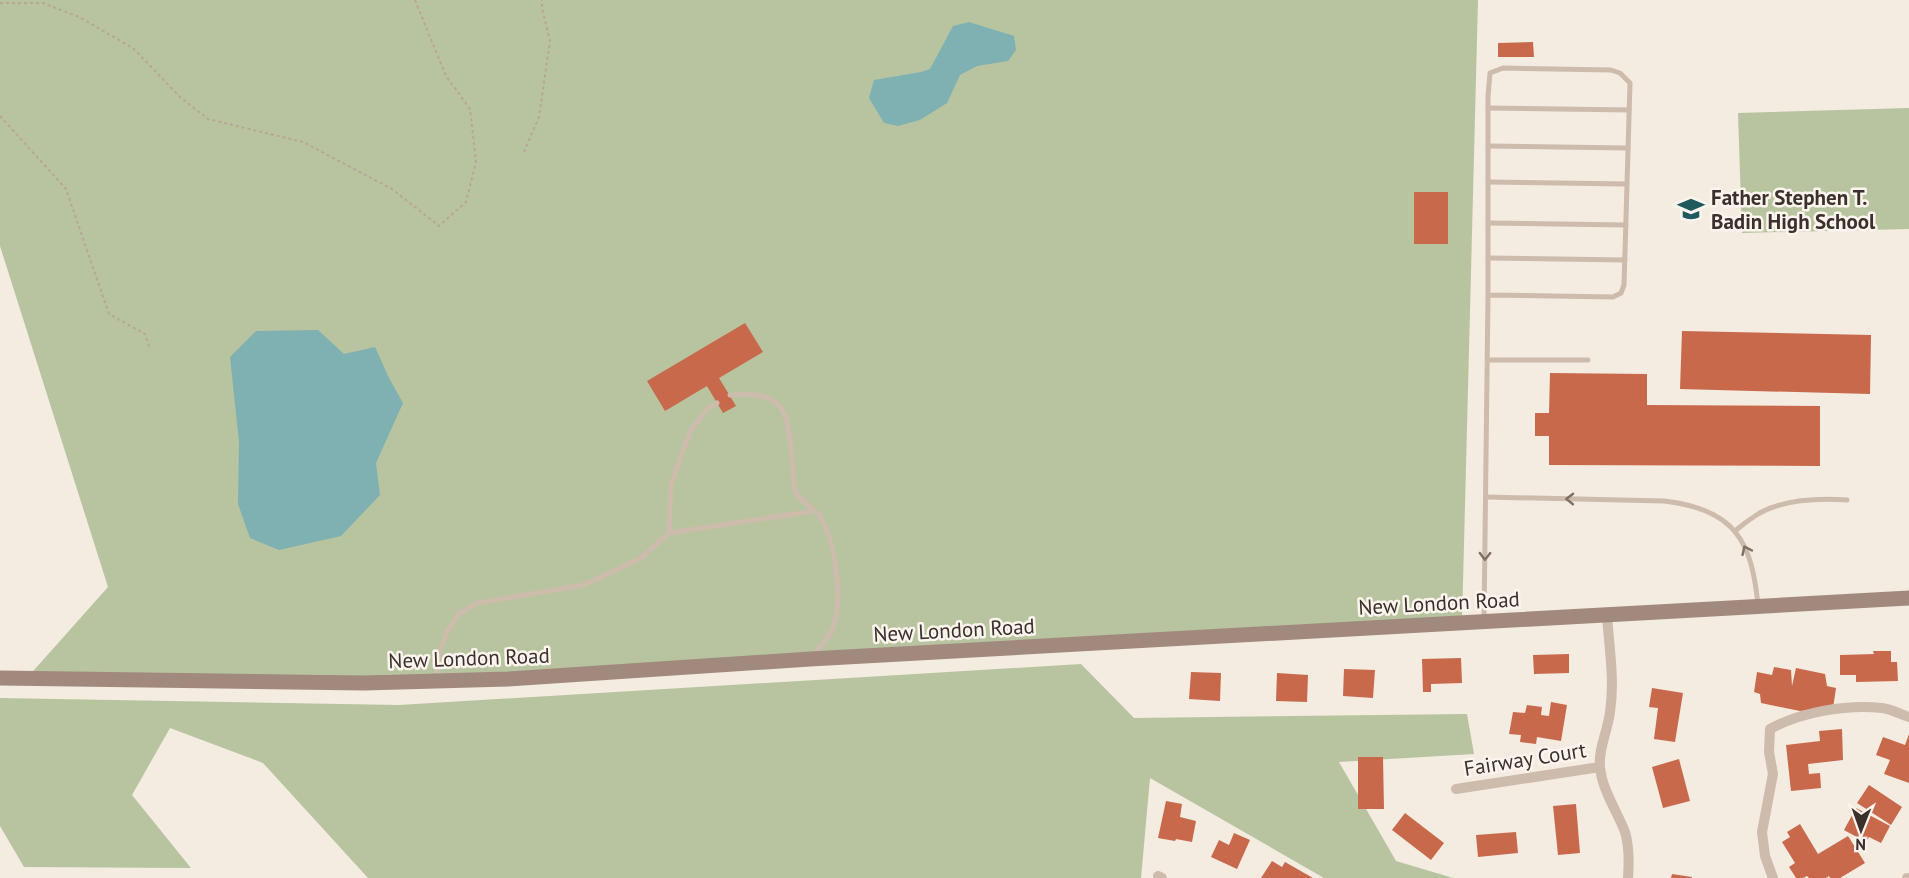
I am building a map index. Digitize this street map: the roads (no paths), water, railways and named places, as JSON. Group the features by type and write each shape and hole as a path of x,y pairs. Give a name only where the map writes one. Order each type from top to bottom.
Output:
{"street":[{"name":"New London Road","path":"0,678 364,683 508,679 810,659 1909,598"},
{"path":"1607,615 1612,683 1610,713 1600,767 1607,792 1626,834 1628,878"},
{"path":"1773,878 1765,856 1762,832 1773,774 1769,752 1770,729 1786,720 1821,711 1883,708 1909,717"},
{"name":"Fairway Court","path":"1456,789 1600,767"}],"lane":[{"path":"1484,621 1490,74 1503,68 1611,70 1620,73 1630,83 1624,285 1621,292 1613,297 1488,295"},
{"path":"1488,108 1629,110"},
{"path":"1488,146 1628,148"},
{"path":"1488,182 1627,184"},
{"path":"1488,223 1626,225"},
{"path":"1488,258 1625,260"},
{"path":"1488,360 1588,360"},
{"path":"730,395 751,393 778,403 787,416 796,492 820,516 831,538 837,584 837,614 830,634 810,659"},
{"path":"669,533 671,485 683,450 691,430 706,410 717,403"},
{"path":"1486,497 1664,501 1684,504 1724,520 1739,536 1749,554 1755,576 1758,607"},
{"path":"1735,531 1758,514 1781,504 1829,498 1847,500"},
{"path":"436,680 440,650 448,630 459,614 477,603 584,585 641,558 669,533 814,511"}],"water":[{"path":"969,22 1014,36 1016,50 1008,61 977,66 960,75 947,103 920,120 898,126 884,123 869,98 874,80 930,69 953,26"},
{"path":"318,330 344,354 375,347 403,403 376,463 380,495 341,536 279,550 250,538 238,504 239,442 230,357 256,331"}],"place":[{"name":"Father Stephen T. Badin High School","path":"1691,209"}]}
